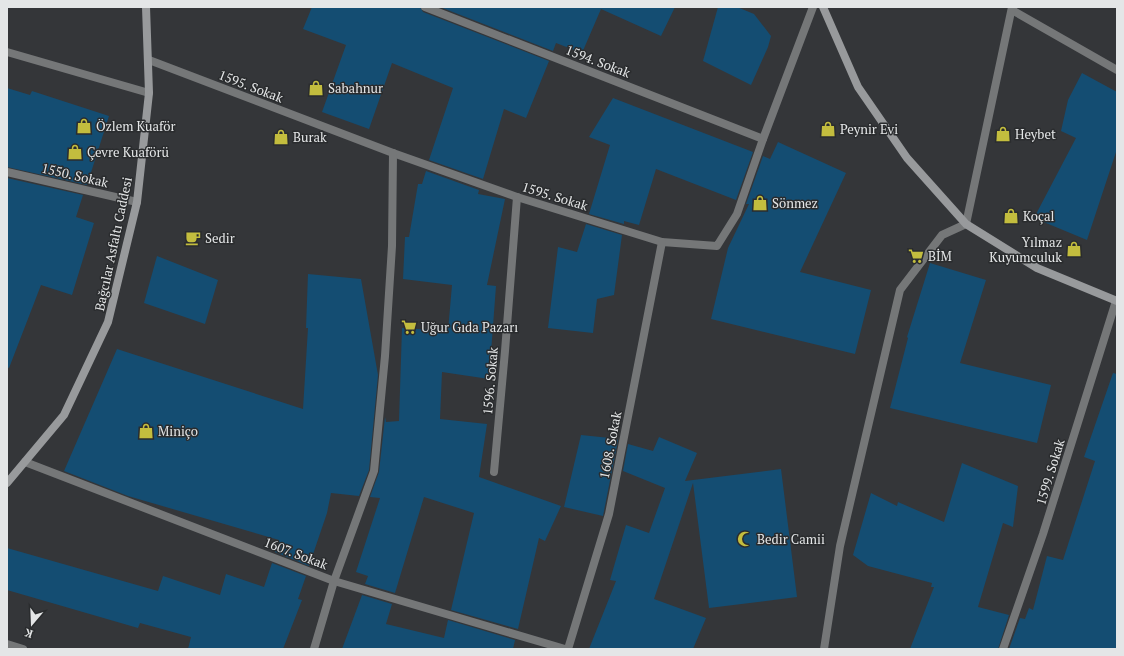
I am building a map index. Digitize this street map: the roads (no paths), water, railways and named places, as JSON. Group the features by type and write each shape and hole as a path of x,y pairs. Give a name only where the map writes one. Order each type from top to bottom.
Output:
{"main road":[{"name":"Bağcılar Asfaltı Caddesi","path":"7,483 64,415 108,322 137,202 149,93 146,7"},
{"path":"823,7 858,87 907,158 966,224 1037,268 1116,301"},
{"path":"7,473 25,462"}],"street":[{"name":"1594. Sokak","path":"425,7 763,139"},
{"name":"1595. Sokak","path":"149,60 393,153 517,197 662,242 717,246 737,214 763,139 813,7"},
{"path":"824,649 840,546 900,290 942,235 966,224 1012,8 1117,70"},
{"path":"7,52 149,93"},
{"path":"314,649 334,581 374,471 385,356 392,246 393,153"},
{"name":"1550. Sokak","path":"7,172 137,202"},
{"name":"1596. Sokak","path":"494,472 517,197"},
{"name":"1608. Sokak","path":"566,649 609,514 662,242"},
{"name":"1599. Sokak","path":"1003,649 1043,534 1116,301"},
{"name":"1607. Sokak","path":"25,462 334,581 566,649"},
{"path":"7,644 23,649"}],"place":[{"name":"Sabahnur","path":"316,88"},
{"name":"Özlem Kuaför","path":"84,126"},
{"name":"Peynir Evi","path":"828,129"},
{"name":"Heybet","path":"1003,134"},
{"name":"Burak","path":"281,137"},
{"name":"Çevre Kuaförü","path":"75,152"},
{"name":"Sönmez","path":"760,203"},
{"name":"Koçal","path":"1011,216"},
{"name":"Sedir","path":"193,238"},
{"name":"Yılmaz Kuyumculuk","path":"1074,249"},
{"name":"BİM","path":"916,256"},
{"name":"Uğur Gıda Pazarı","path":"409,327"},
{"name":"Miniço","path":"146,431"},
{"name":"Bedir Camii","path":"745,539"}]}
